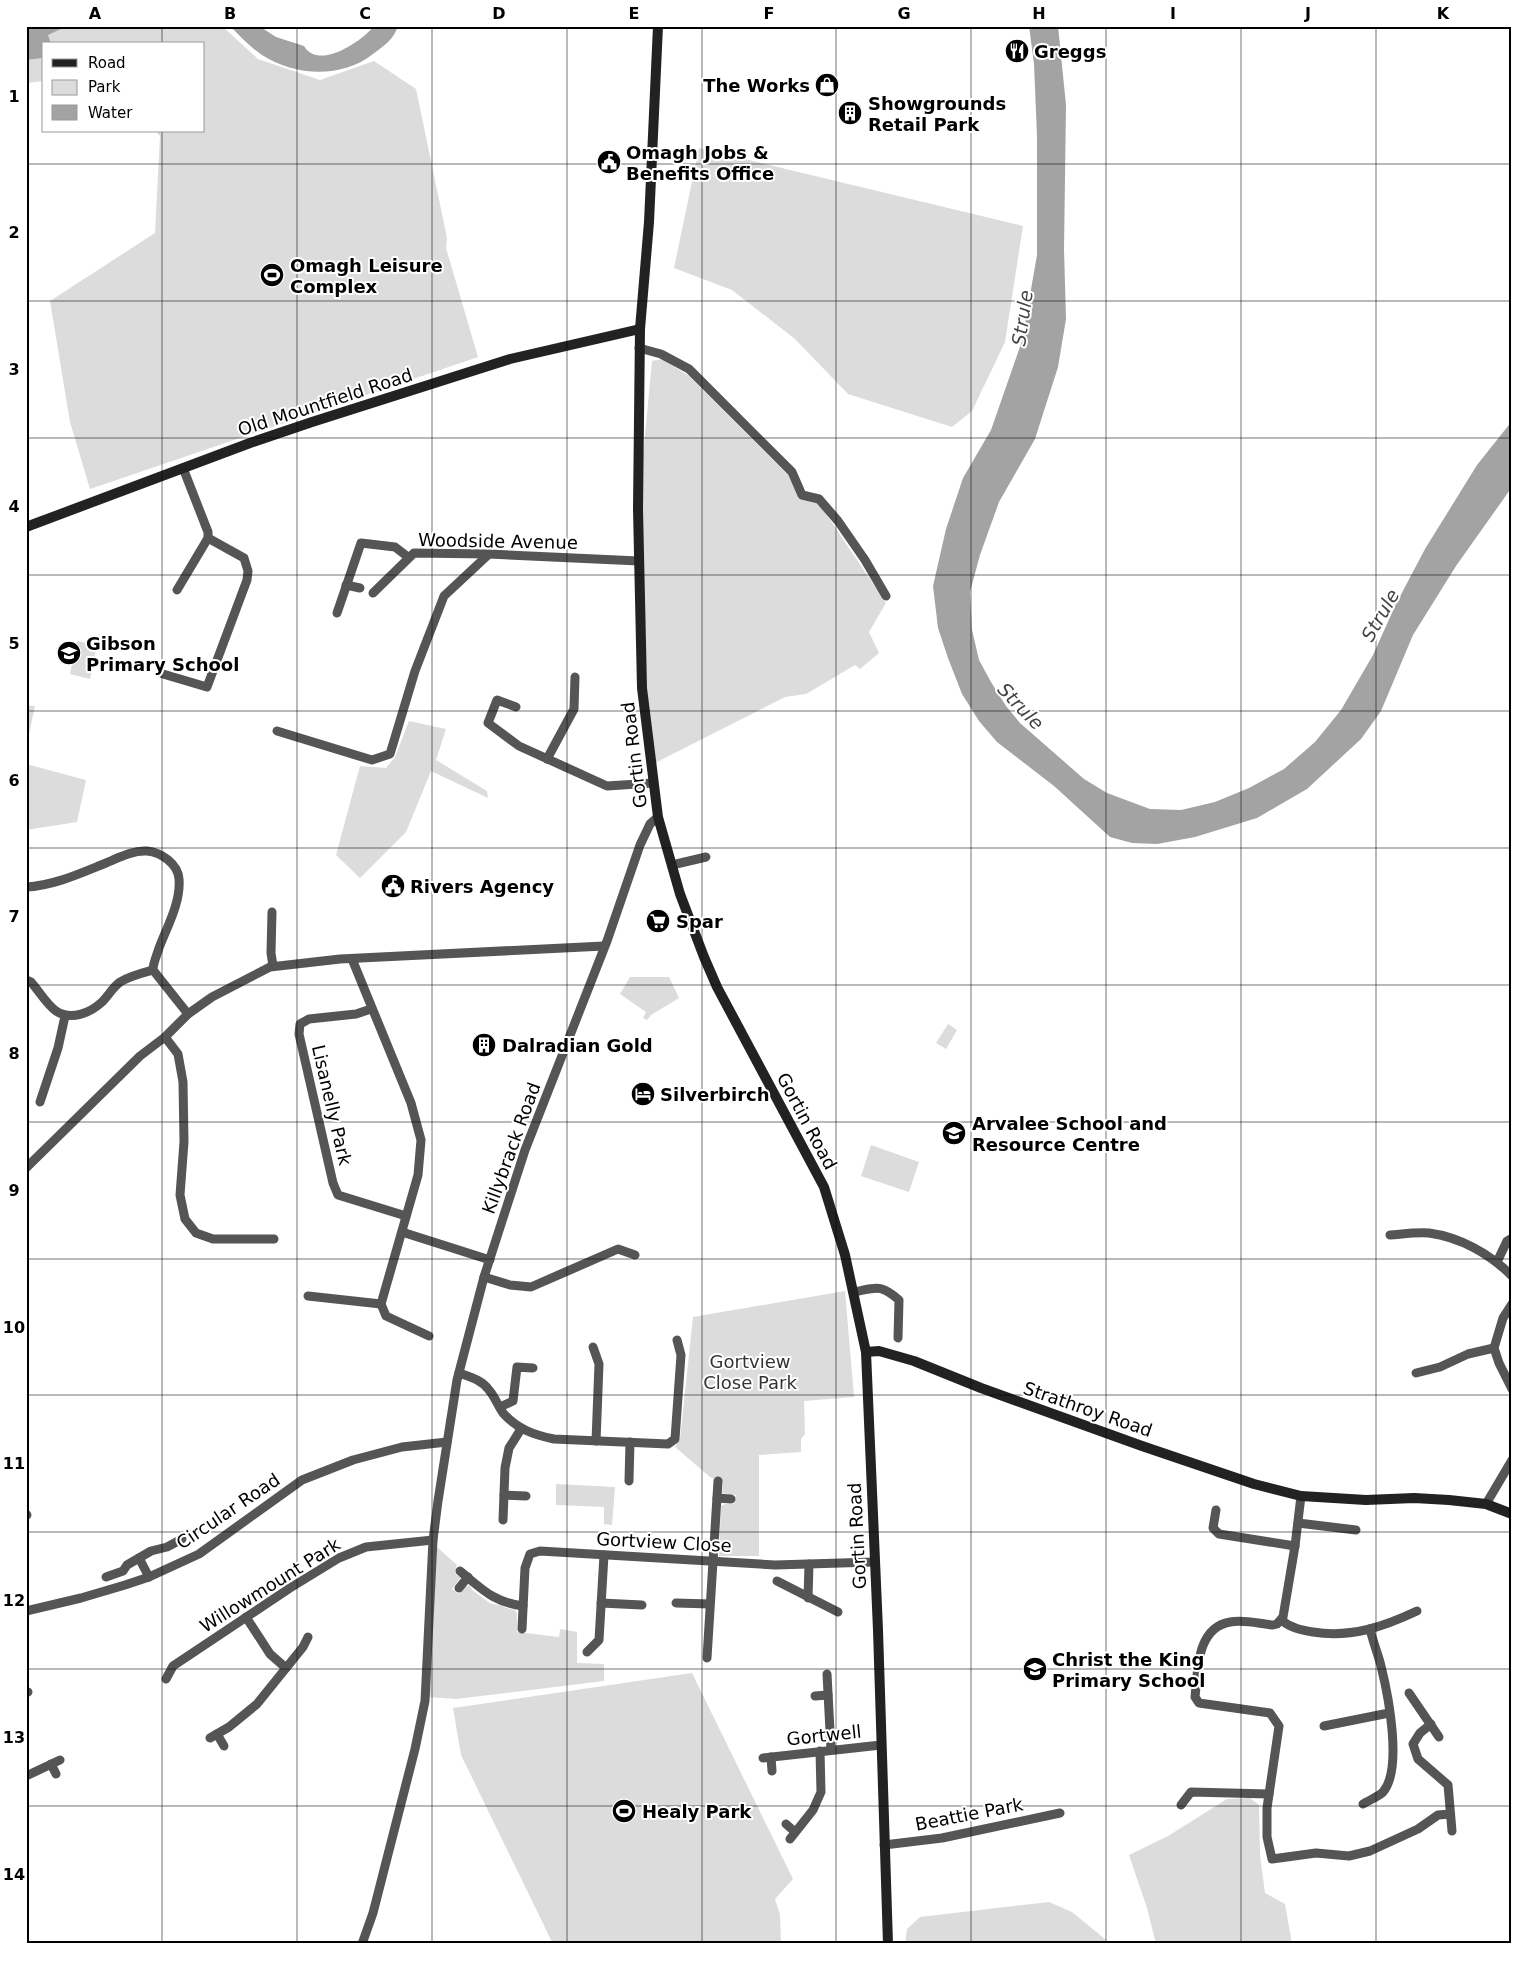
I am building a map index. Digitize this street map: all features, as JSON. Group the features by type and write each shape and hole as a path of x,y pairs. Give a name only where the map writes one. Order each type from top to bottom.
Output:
{"main road":[{"name":"Gortin Road","path":"658,26 649,222 639,348 639,561 642,688 653,783 658,817 680,894 704,957 717,987 824,1187 845,1255 866,1352 878,1630 888,1944"},
{"name":"Old Mountfield Road","path":"26,527 312,422 510,359 640,329"},
{"name":"Strathroy Road","path":"866,1352 879,1351 914,1361 981,1388 1142,1446 1254,1484 1301,1496 1325,1499 1366,1500 1414,1498 1486,1504"},
{"path":"1486,1504 1512,1514"}],"street":[{"path":"639,348 660,354 689,369 792,472 802,496 819,499 838,521 865,560 886,596"},
{"path":"176,590 208,538 208,532 183,468"},
{"path":"164,674 208,687 247,580 248,571 244,558 208,538"},
{"path":"337,613 361,543 395,547 408,556"},
{"name":"Woodside Avenue","path":"373,593 408,556 414,553 490,554 639,561"},
{"path":"277,731 372,760 390,754 415,671 444,596 490,554"},
{"path":"346,585 360,588"},
{"path":"547,759 574,709 575,677"},
{"path":"516,707 497,700 488,723 519,746 608,786 653,783"},
{"name":"Killybrack Road","path":"362,1944 373,1913 415,1749 425,1701 433,1540 459,1373 484,1277 525,1150 604,946 640,844 650,824 658,817"},
{"path":"26,887 38,887 82,873 126,855 146,851 158,854 168,860 175,868 179,878 176,901 153,970"},
{"path":"672,865 706,857"},
{"path":"272,912 271,953 273,966"},
{"path":"26,1168 140,1056 165,1037 188,1014 212,997 273,966 352,959 604,946"},
{"path":"352,959 411,1103 421,1140 418,1175 382,1304 386,1316 429,1336"},
{"path":"153,970 188,1014"},
{"path":"26,980 31,982 55,1010 66,1016 76,1016 88,1012 101,1003 118,983 153,970"},
{"name":"Lisanelly Park","path":"371,1008 356,1014 309,1019 300,1024 299,1034 333,1183 338,1195 406,1216"},
{"path":"40,1102 58,1048 66,1016"},
{"path":"165,1037 178,1054 183,1082 184,1142 180,1195 185,1219 196,1232 213,1239 274,1239"},
{"path":"402,1232 490,1260"},
{"path":"1390,1235 1427,1233 1453,1237 1498,1262 1512,1276"},
{"path":"1498,1262 1507,1241 1512,1238"},
{"path":"484,1277 510,1285 530,1287 618,1249 635,1255"},
{"path":"853,1292 878,1288 887,1289 899,1300 898,1338"},
{"path":"308,1296 382,1304"},
{"path":"1512,1304 1502,1318 1494,1348 1512,1389"},
{"path":"459,1373 475,1378 489,1389 503,1413 521,1429 537,1436 554,1439 668,1444 675,1439 681,1355 677,1340"},
{"path":"593,1347 599,1364 596,1441"},
{"path":"1416,1373 1440,1367 1468,1354 1494,1348"},
{"path":"500,1407 513,1401 517,1367 532,1368"},
{"path":"503,1520 505,1468 509,1448 521,1429"},
{"name":"Circular Road","path":"26,1611 81,1598 149,1577 199,1554 302,1480 353,1460 402,1447 447,1442"},
{"path":"629,1481 630,1442"},
{"path":"1486,1504 1512,1460"},
{"path":"707,1658 718,1481"},
{"path":"504,1495 526,1496"},
{"path":"1301,1496 1295,1546 1284,1613 1281,1620 1273,1625 1237,1621 1228,1622 1211,1633 1200,1650 1195,1697 1199,1703 1270,1713 1279,1726 1269,1794 1267,1837 1272,1859 1316,1853 1349,1856 1370,1851 1418,1829 1438,1815 1450,1814"},
{"path":"717,1498 731,1499"},
{"path":"1216,1510 1213,1528 1219,1534 1295,1546"},
{"path":"1298,1523 1356,1530"},
{"path":"106,1577 123,1571 127,1565 151,1551 167,1547 182,1539"},
{"name":"Willowmount Park","path":"166,1679 173,1666 339,1558 366,1547 433,1540"},
{"name":"Gortview Close","path":"522,1630 525,1568 530,1554 540,1551 775,1565 874,1562"},
{"path":"587,1652 599,1640 604,1555"},
{"path":"139,1558 149,1577"},
{"path":"808,1598 809,1564"},
{"path":"460,1571 492,1597 509,1604 523,1606"},
{"path":"459,1588 468,1577"},
{"path":"777,1581 838,1612"},
{"path":"601,1603 642,1605"},
{"path":"676,1604 710,1604"},
{"path":"1281,1620 1294,1628 1345,1635 1370,1629 1417,1611"},
{"path":"246,1617 270,1654 286,1668"},
{"path":"1364,1804 1383,1792 1392,1776 1393,1732 1382,1666 1370,1629"},
{"path":"224,1746 214,1736 229,1727 257,1704 308,1638"},
{"path":"827,1674 831,1750"},
{"path":"1409,1693 1439,1737"},
{"path":"814,1696 828,1695"},
{"path":"1324,1726 1389,1713"},
{"path":"1431,1724 1420,1733 1413,1744 1418,1759 1448,1785 1452,1832"},
{"name":"Gortwell","path":"772,1771 767,1757 881,1745"},
{"path":"786,1824 792,1836 813,1810 821,1792 820,1751"},
{"path":"26,1776 56,1762 56,1774"},
{"path":"1180,1804 1191,1792 1269,1794"},
{"name":"Beattie Park","path":"884,1845 942,1838 1060,1813"}],"green space":[{"name":"Omagh Leisure Complex","path":"26,26 222,26 258,59 320,80 374,61 416,89 447,238 446,248 478,357 90,489 70,422 50,301 155,233 160,136 156,132 205,132 205,42 42,42 42,81 26,83"},
{"path":"699,148 1023,226 1005,342 972,411 952,427 848,394 795,339 732,290 674,268"},
{"path":"662,359 689,376 789,476 800,499 818,502 886,603 869,632 879,653 860,669 855,665 806,694 785,697 651,765 638,509 652,361"},
{"path":"77,641 97,645 90,679 70,674"},
{"path":"26,705 35,706 26,748"},
{"path":"409,721 446,729 436,760 487,791 488,798 431,771 406,832 360,878 336,855 360,766 386,768 395,757"},
{"path":"26,764 86,780 77,822 26,830"},
{"path":"630,977 669,977 679,998 651,1015 647,1020 643,1018 646,1012 620,994"},
{"path":"948,1024 957,1030 946,1049 936,1043"},
{"path":"871,1145 919,1162 909,1192 861,1176"},
{"name":"Gortview Close Park","path":"845,1291 854,1397 804,1401 805,1434 801,1439 801,1452 759,1455 759,1556 719,1556 721,1506 734,1504 736,1495 722,1493 723,1484 710,1477 675,1447 680,1439 693,1317"},
{"path":"556,1484 615,1487 612,1525 604,1524 604,1507 556,1505"},
{"path":"437,1547 457,1565 456,1575 461,1577 452,1589 459,1594 463,1588 470,1585 472,1590 491,1604 515,1610 517,1614 517,1632 559,1637 560,1629 577,1632 577,1663 604,1664 604,1681 456,1699 428,1697"},
{"name":"Healy Park","path":"692,1673 793,1879 775,1899 780,1915 781,1944 553,1944 461,1755 453,1708"},
{"path":"1250,1798 1259,1805 1260,1855 1265,1893 1285,1904 1292,1944 1156,1944 1147,1908 1129,1855 1168,1836 1227,1799"},
{"path":"1049,1902 1072,1912 1111,1944 905,1944 907,1929 920,1917"}],"water":[{"path":"26,26 67,26 48,35 50,42 42,42 42,58 26,60"},
{"path":"230,26 259,26 276,37 304,46 311,53 320,56 330,55 351,46 374,26 398,26 388,42 360,62 347,68 318,72 303,71 275,62 253,48"},
{"path":"1029,26 1058,26 1066,105 1064,249 1066,319 1058,367 1035,439 999,502 980,555 970,592 972,630 979,660 1006,706 1020,723 1084,779 1107,793 1150,809 1181,810 1215,802 1249,788 1284,769 1315,742 1341,710 1373,655 1396,604 1425,549 1477,465 1512,421 1512,487 1456,566 1413,635 1381,711 1361,739 1307,789 1257,818 1195,837 1157,844 1132,843 1110,837 1054,786 997,742 979,721 962,694 938,628 933,586 946,529 963,478 991,430 1022,341 1037,255 1037,136 1034,64"}],"place":[{"name":"Greggs","path":"1017,51"},
{"name":"The Works","path":"827,85"},
{"name":"Showgrounds Retail Park","path":"850,113"},
{"name":"Omagh Jobs & Benefits Office","path":"609,162"},
{"name":"Omagh Leisure Complex","path":"272,275"},
{"name":"Gibson Primary School","path":"69,653"},
{"name":"Rivers Agency","path":"393,886"},
{"name":"Spar","path":"658,921"},
{"name":"Dalradian Gold","path":"484,1045"},
{"name":"Silverbirch","path":"643,1094"},
{"name":"Arvalee School and Resource Centre","path":"954,1133"},
{"name":"Christ the King Primary School","path":"1035,1669"},
{"name":"Healy Park","path":"624,1811"}],"water label":[{"name":"Strule","path":"1022,318"},
{"name":"Strule","path":"1380,615"},
{"name":"Strule","path":"1021,706"}]}
